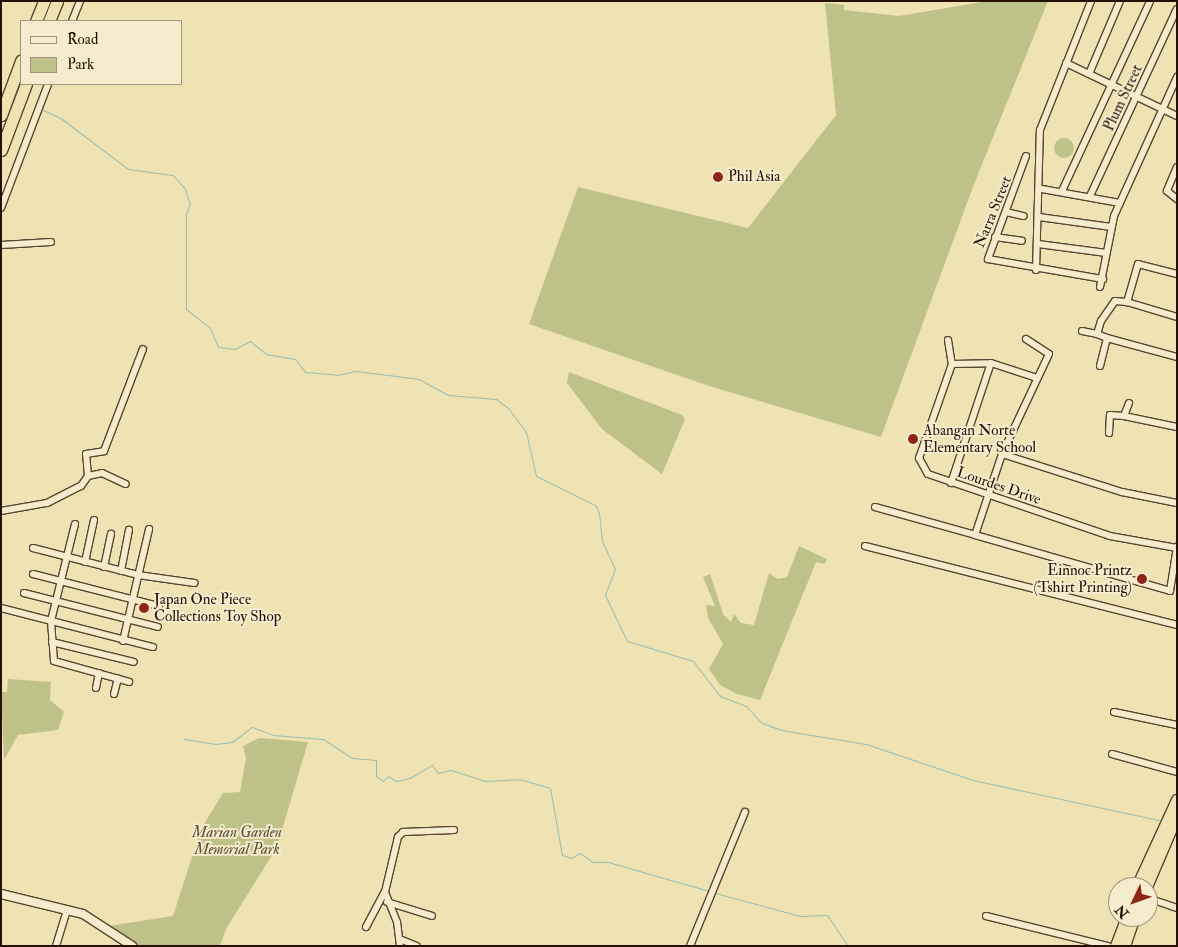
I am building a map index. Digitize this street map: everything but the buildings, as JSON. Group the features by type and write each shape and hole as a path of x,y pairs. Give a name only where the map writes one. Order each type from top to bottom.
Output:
{"highway":[{"path":"36,20 44,1"},
{"path":"49,20 57,1"},
{"path":"1,115 20,64"},
{"path":"1,150 26,85"},
{"path":"1142,877 1177,800"},
{"path":"1151,877 1177,817"},
{"path":"1116,946 1123,927"},
{"path":"1125,946 1132,927"}],"street":[{"path":"72,20 80,1"},
{"path":"1091,1 1040,130 1042,189 1036,270 1103,279"},
{"path":"1089,74 1120,1"},
{"path":"1062,191 1113,86 1150,1"},
{"name":"Plum Street","path":"1090,196 1138,98 1177,9"},
{"path":"1066,63 1177,116"},
{"path":"1100,287 1103,279 1111,227 1177,78"},
{"path":"1,208 48,85"},
{"name":"Narra Street","path":"1026,156 988,259 1036,270"},
{"path":"1177,166 1167,191 1177,199"},
{"path":"1042,189 1090,196 1120,203"},
{"path":"1006,212 1024,216"},
{"path":"1039,217 1111,227"},
{"path":"995,237 1022,241"},
{"path":"1,245 51,242"},
{"path":"1038,244 1106,254"},
{"path":"1127,302 1138,264 1177,274"},
{"path":"1097,334 1110,306 1127,302 1177,316"},
{"path":"1082,331 1177,357"},
{"path":"1100,366 1107,338"},
{"path":"975,535 1002,454 1036,378 1050,354 1026,339"},
{"path":"948,340 952,364 991,364 1036,378"},
{"path":"88,476 86,454 104,451 143,349"},
{"name":"Lourdes Drive","path":"952,364 919,458 928,474 1110,536 1177,548"},
{"path":"951,483 991,364"},
{"path":"1124,416 1129,403"},
{"path":"1108,433 1110,415 1177,427"},
{"path":"1002,454 1122,492 1177,503"},
{"path":"1,511 72,495 88,476 102,473 126,484"},
{"path":"875,507 1170,591 1177,548"},
{"path":"85,562 94,520"},
{"path":"75,524 51,621 54,661 129,682"},
{"path":"123,641 149,529"},
{"path":"121,571 129,530"},
{"path":"104,567 112,534"},
{"path":"865,546 1177,625"},
{"path":"34,548 138,576 194,583"},
{"path":"33,574 159,606"},
{"path":"24,593 158,627"},
{"path":"1,608 123,641 153,647"},
{"path":"52,642 134,662"},
{"path":"96,688 99,673"},
{"path":"114,694 118,678"},
{"path":"1114,712 1177,725"},
{"path":"1112,754 1177,772"},
{"path":"690,946 745,812"},
{"path":"366,926 384,892 398,837 404,832 454,830"},
{"path":"384,892 401,943 418,946"},
{"path":"1,894 83,914 132,946"},
{"path":"1158,901 1177,908"},
{"path":"387,902 432,916"},
{"path":"56,946 67,910"},
{"path":"986,916 1108,946"}],"green space":[{"path":"988,1 1048,1 974,184 881,437 709,386 529,324 578,187 748,228 836,115 825,3 844,5 844,10 899,16"},
{"path":"1064,138 1071,141 1074,148 1071,155 1064,158 1057,155 1054,148 1057,141"},
{"path":"569,372 682,415 685,419 662,474 602,429 567,383"},
{"path":"799,546 827,559 825,564 816,562 760,700 737,694 720,685 709,669 723,644 708,618 706,605 715,606 703,577 710,574 723,614 731,622 734,614 741,623 754,625 769,573 778,579 787,577"},
{"path":"8,679 51,682 50,700 64,712 58,730 18,735 4,760 1,692 7,692"},
{"name":"Marian Garden Memorial Park","path":"259,738 308,742 277,847 226,929 220,946 137,946 109,926 173,916 201,829 223,793 240,792 246,758 243,746"}],"waterway":[{"path":"41,109 62,119 128,169 173,175 185,189 190,204 186,214 186,309 210,328 218,347 235,349 250,341 266,354 295,359 305,372 337,375 356,371 419,379 448,395 496,399 508,408 526,432 536,476 595,505 599,513 602,541 615,569 605,595 627,641 693,661 720,696 746,706 762,723 781,730 866,744 973,780 1162,821"},
{"path":"184,739 215,744 232,742 252,727 273,735 323,739 352,758 376,760 376,776 383,781 388,776 396,781 410,778 432,765 438,773 451,770 484,781 519,779 550,788 562,855 571,858 580,853 593,862 608,862 709,891"},
{"path":"715,893 800,916 827,915 848,946"}],"place":[{"name":"Phil Asia","path":"718,177"},
{"name":"Abangan Norte Elementary School","path":"913,439"},
{"name":"Einnoc Printz (Tshirt Printing)","path":"1142,579"},
{"name":"Japan One Piece Collections Toy Shop","path":"144,608"}]}
